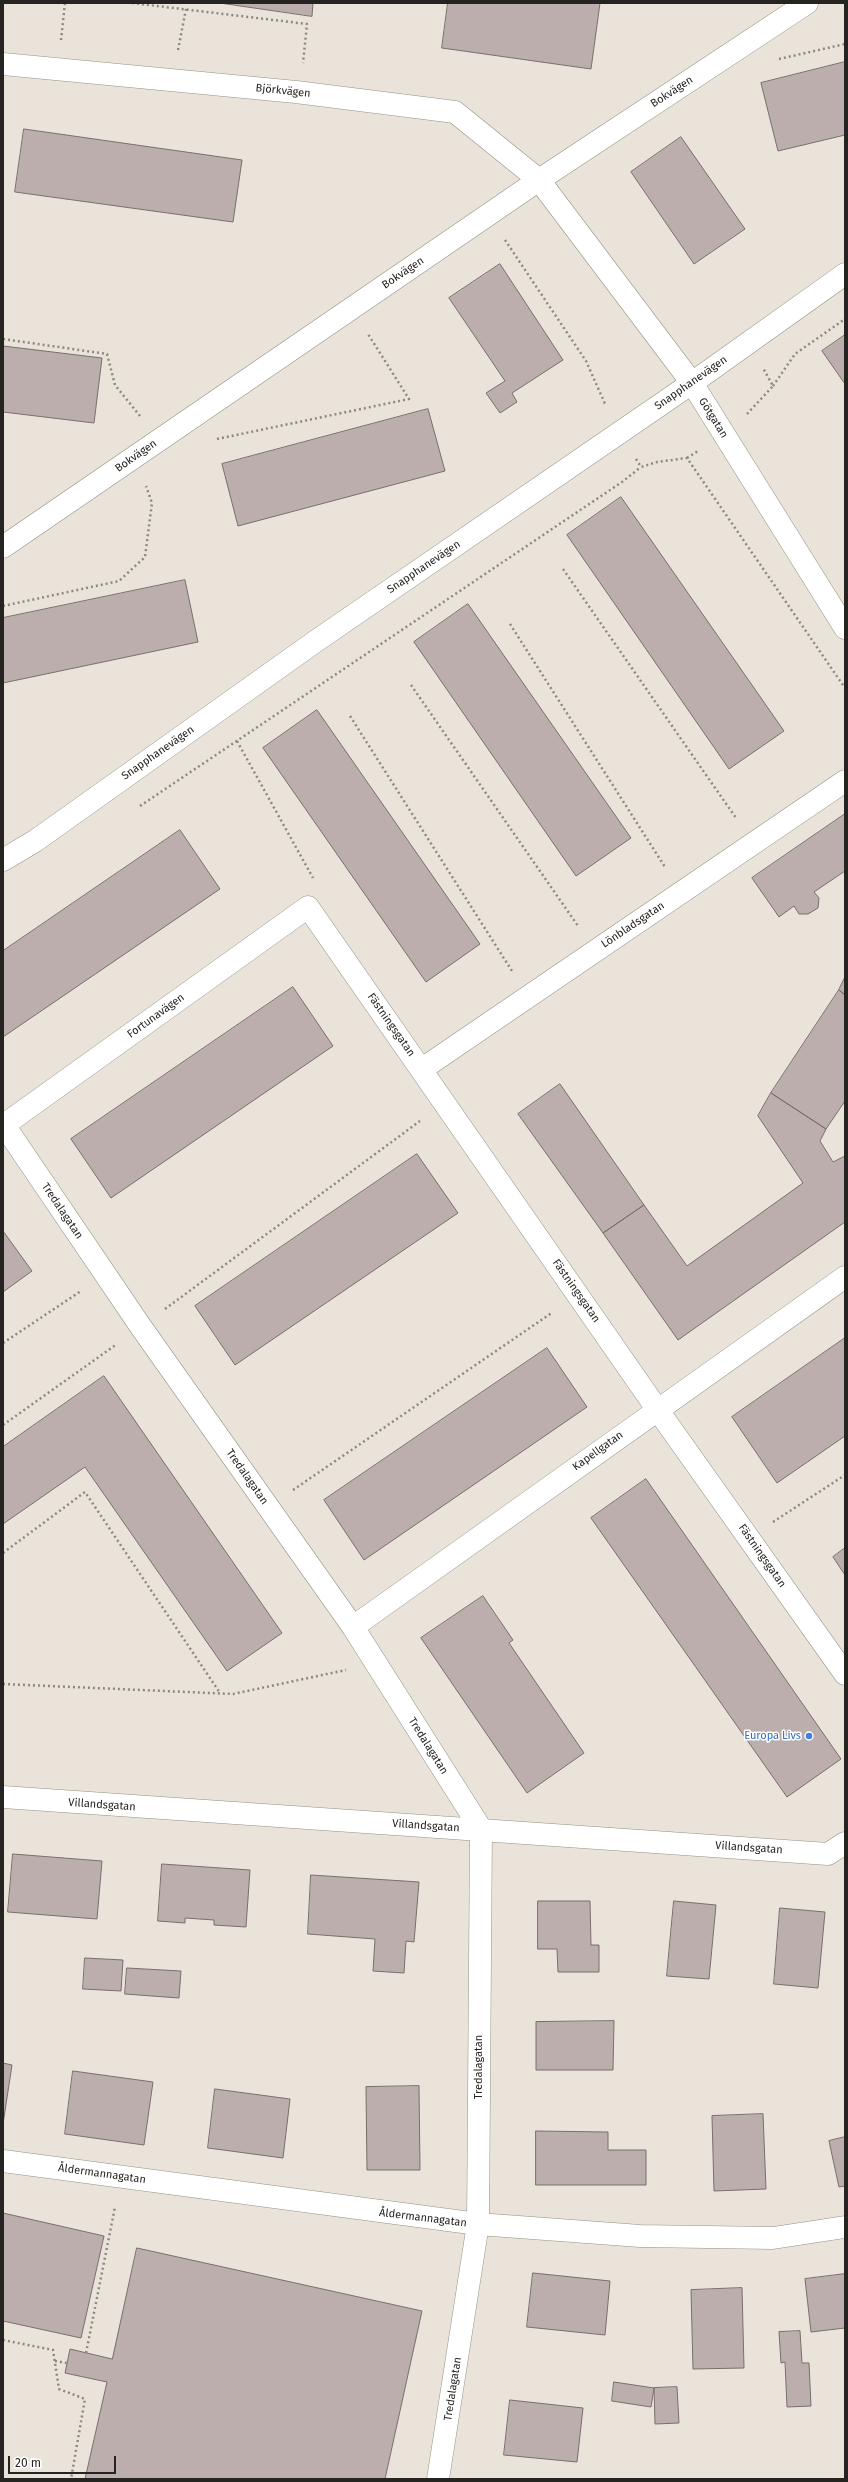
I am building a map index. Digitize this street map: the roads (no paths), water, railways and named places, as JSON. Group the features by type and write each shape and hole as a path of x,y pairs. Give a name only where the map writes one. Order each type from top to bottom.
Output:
{"street":[{"name":"Bokvägen","path":"3,547 539,180 807,3"},
{"name":"Björkvägen","path":"3,64 300,92 455,112 539,180"},
{"name":"Götgatan","path":"539,180 692,383 845,628"},
{"name":"Snapphanevägen","path":"3,860 35,841 316,640 692,383 845,274"},
{"name":"Lönbladsgatan","path":"422,1069 845,781"},
{"name":"Fästningsgatan","path":"308,907 657,1409 845,1674"},
{"name":"Fortunavägen","path":"4,1125 308,907"},
{"name":"Tredalagatan","path":"4,1125 141,1327 353,1627 480,1829 478,2224 438,2479"},
{"name":"Kapellgatan","path":"353,1627 657,1409 845,1277"},
{"name":"Villandsgatan","path":"3,1797 828,1854 845,1843"},
{"name":"Åldermannagatan","path":"3,2161 478,2224 640,2236 773,2238 845,2227"}],"place":[{"name":"Europa Livs","path":"809,1736"}]}
